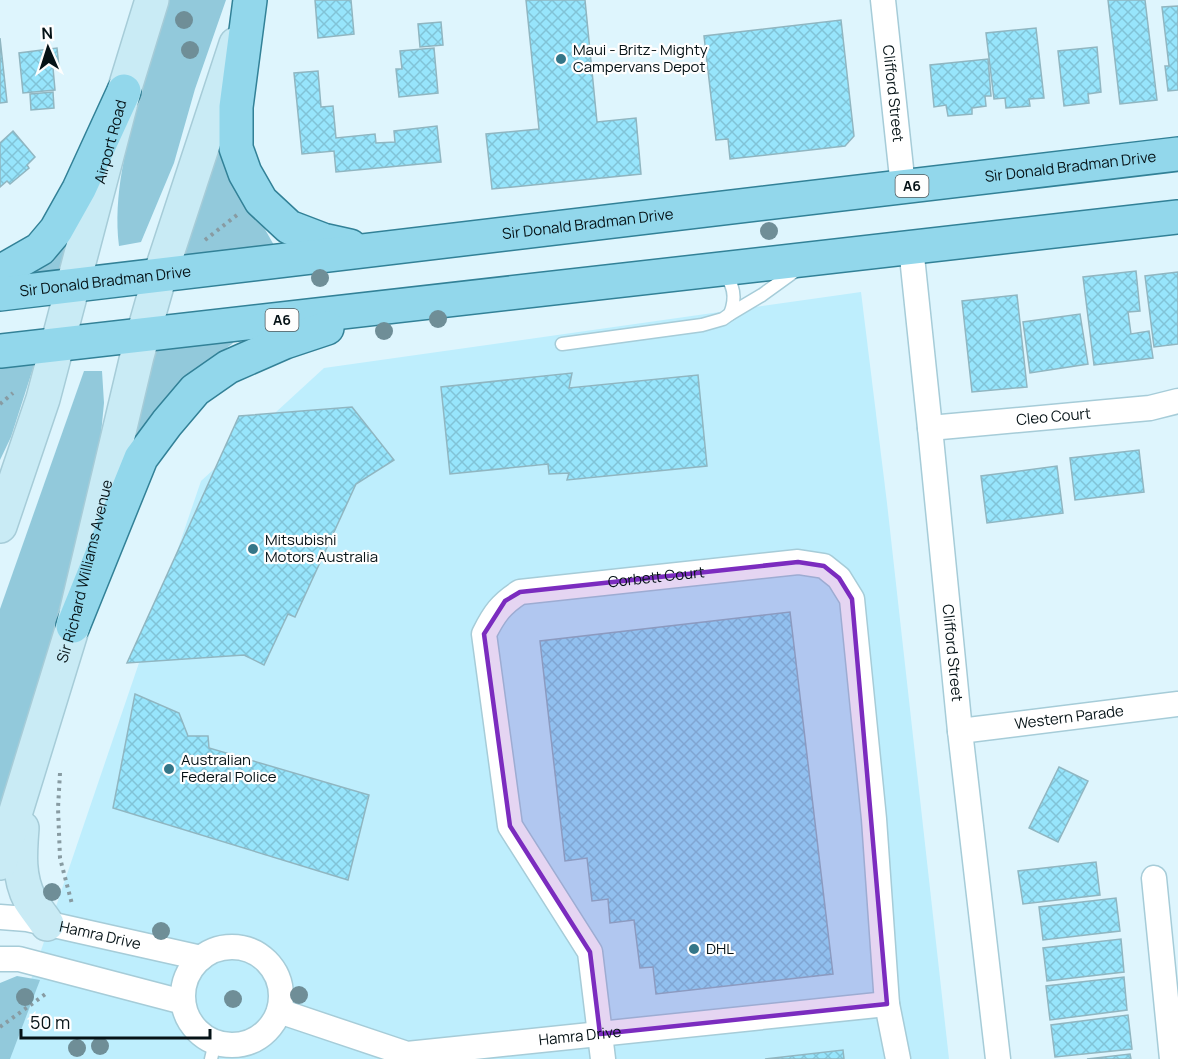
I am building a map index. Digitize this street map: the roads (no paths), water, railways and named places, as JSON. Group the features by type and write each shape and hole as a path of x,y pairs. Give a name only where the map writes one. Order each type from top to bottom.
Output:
{"main road":[{"name":"Airport Road","path":"73,285 124,91 153,0"},
{"path":"250,0 236,107 236,148 245,173 261,201 289,227 323,240 370,250"},
{"path":"160,275 250,0"},
{"path":"0,272 40,249 56,230 79,189 124,91"},
{"name":"Sir Donald Bradman Drive","path":"0,294 1178,154"},
{"name":"A6","path":"0,351 1178,218"},
{"name":"Sir Richard Williams Avenue","path":"0,863 73,626 143,336 160,275"},
{"path":"0,526 43,399 73,285"},
{"path":"73,626 141,458 195,390 228,367 285,342 337,325 421,304"},
{"path":"25,781 19,861 23,882 31,901 61,919"}],"street":[{"name":"Clifford Street","path":"883,0 903,187"},
{"name":"Clifford Street","path":"910,248 960,731 998,1059"},
{"name":"Cleo Court","path":"930,428 1150,408 1178,401"},
{"name":"Corbett Court","path":"603,1059 590,952 510,826 484,634 492,618 505,601 520,592 798,562 824,566 839,578 852,599 874,819 887,1004 898,1059"},
{"name":"Western Parade","path":"960,731 1178,704"},
{"path":"1154,878 1172,1059"},
{"name":"Hamra Drive","path":"0,917 61,919 201,957"},
{"path":"230,946 246,948 260,955 272,966 279,980 282,996 279,1011 272,1026 261,1036 246,1043 230,1045 213,1051 203,1036 193,1027 186,1015 183,1002 183,986 189,970 201,957 214,949 230,946"},
{"path":"0,959 19,959 183,1002"},
{"name":"Hamra Drive","path":"279,1011 407,1054 887,1004"}],"lane":[{"path":"562,344 702,325 723,319 762,295 812,259"},
{"path":"719,270 732,285 734,305 730,314"}],"place":[{"name":"Maui - Britz- Mighty Campervans Depot","path":"561,59"},
{"name":"Mitsubishi Motors Australia","path":"253,549"},
{"name":"Australian Federal Police","path":"169,769"},
{"name":"DHL","path":"694,949"}]}
